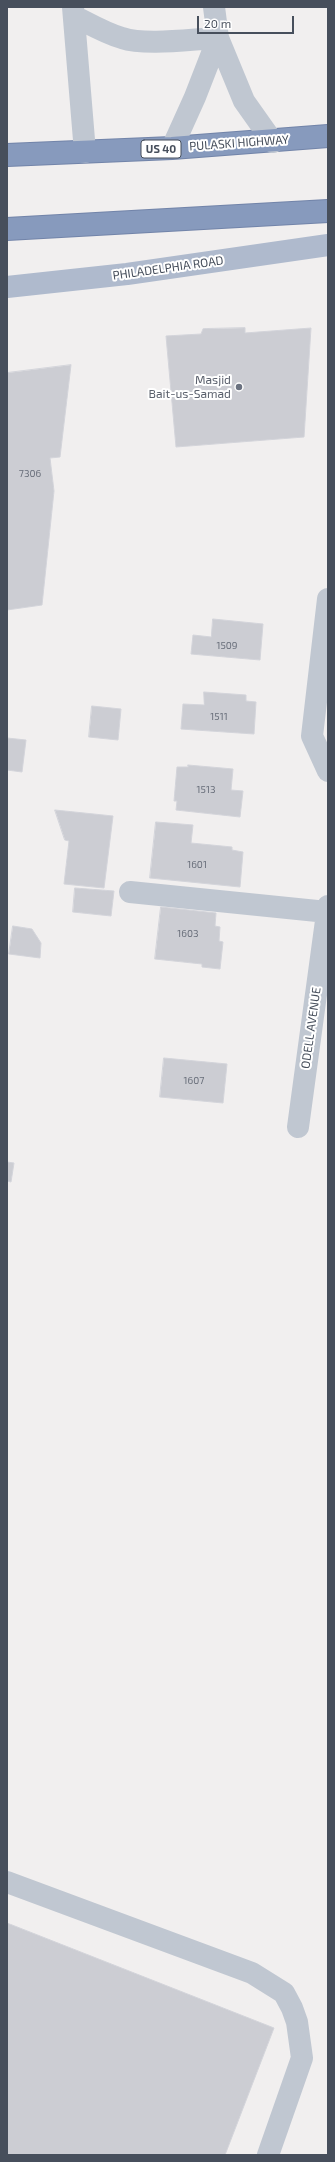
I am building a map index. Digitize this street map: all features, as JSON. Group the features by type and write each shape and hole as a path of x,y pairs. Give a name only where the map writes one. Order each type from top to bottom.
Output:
{"highway":[{"name":"PULASKI HIGHWAY","path":"7,155 172,148 273,142 328,136"},
{"path":"7,230 328,212"}],"main road":[{"name":"PHILADELPHIA ROAD","path":"7,287 127,274 328,245"}],"street":[{"path":"214,7 218,38 244,101 273,142"},
{"path":"74,12 124,39 145,41 218,38"},
{"path":"74,12 85,152"},
{"path":"172,148 195,98 218,38"},
{"path":"328,599 320,740 328,771"},
{"path":"130,892 328,909"},
{"name":"ODELL AVENUE","path":"298,1127 328,909"},
{"path":"7,1882 252,1973 284,1993 297,2022 302,2058 268,2155"}],"building":[{"name":"Masjid Bait-us-Samad","path":"245,328 245,333 311,328 304,437 176,447 166,336 201,334 203,329"},
{"path":"71,365 60,457 50,458 54,491 42,605 7,610 7,373"},
{"path":"213,619 263,624 260,660 191,654 193,635 211,637"},
{"path":"204,692 246,695 246,701 256,702 254,734 181,729 183,704 204,705"},
{"path":"92,706 121,709 118,740 89,737"},
{"path":"7,738 26,740 22,772 7,770"},
{"path":"188,765 233,769 231,790 243,791 240,817 176,810 177,801 174,801 177,767 188,767"},
{"path":"55,810 113,816 104,888 64,884 69,841 65,840"},
{"path":"156,822 193,825 191,843 232,847 232,850 243,852 240,887 150,878"},
{"path":"75,888 114,891 111,916 73,912"},
{"path":"161,907 216,913 215,926 220,927 219,941 223,942 220,969 202,967 202,964 155,959"},
{"path":"13,926 32,929 41,943 40,958 9,954"},
{"path":"164,1058 227,1064 223,1103 160,1097"},
{"path":"7,1162 14,1163 11,1182 7,1181"},
{"path":"7,1923 274,2028 225,2155 7,2155"}],"place":[{"name":"Masjid Bait-us-Samad","path":"239,387"}]}
